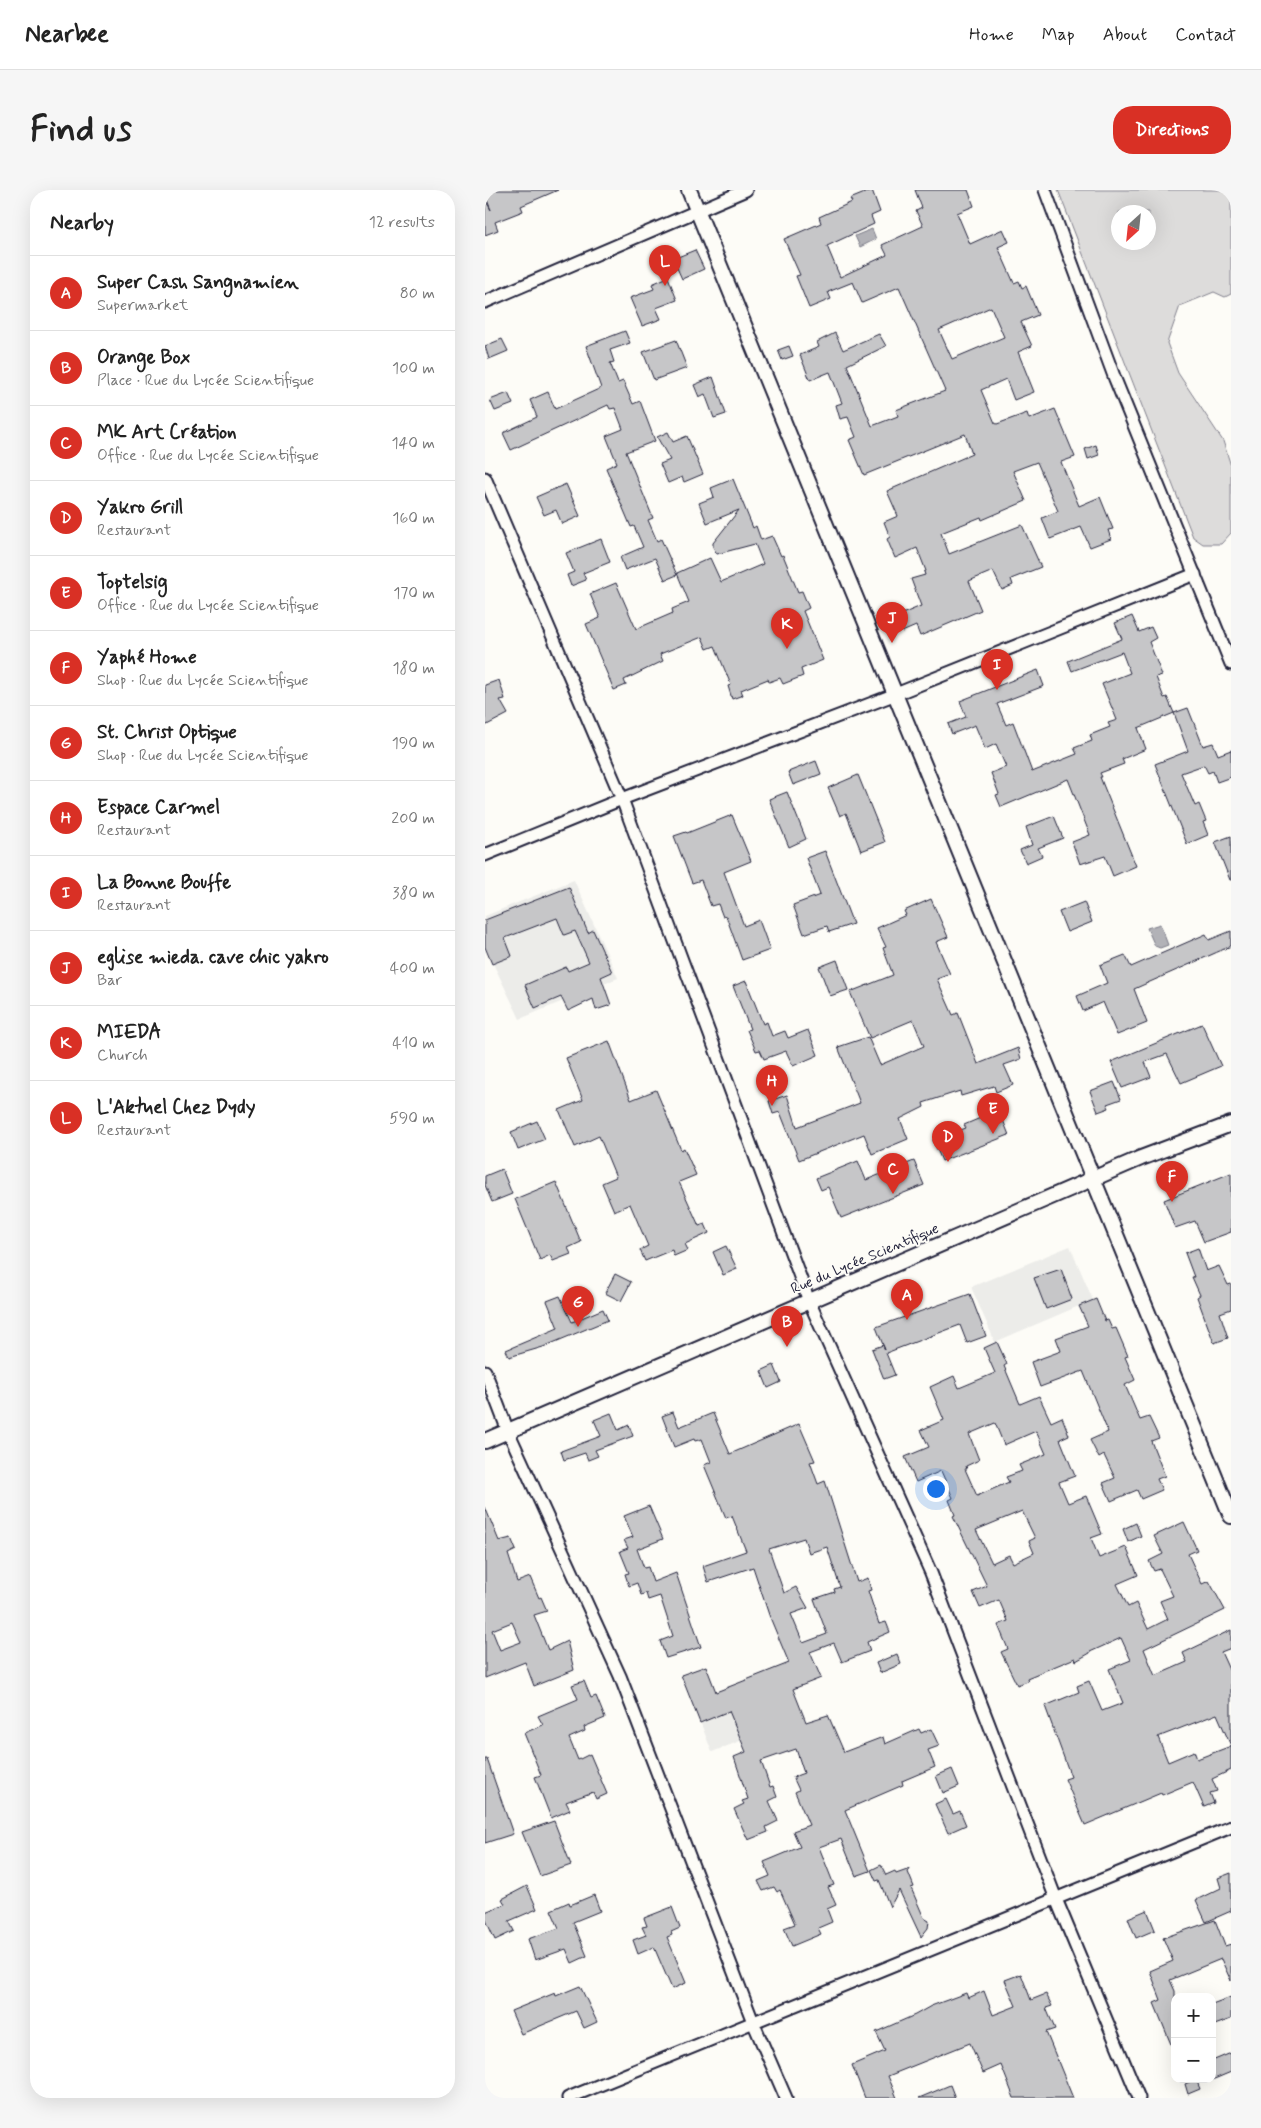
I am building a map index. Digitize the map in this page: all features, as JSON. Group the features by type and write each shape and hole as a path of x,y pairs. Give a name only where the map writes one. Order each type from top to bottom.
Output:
{"street":[{"path":"689,190 1095,1179 1231,1516"},
{"path":"485,302 697,209 746,190"},
{"path":"1045,190 1115,379 1231,664"},
{"path":"485,478 622,798 809,1301 931,1573 1056,1898 1139,2098"},
{"path":"485,855 622,798 896,694 1195,574"},
{"name":"Rue du Lycée Scientifique","path":"485,1441 1095,1179 1231,1124"},
{"path":"485,1370 508,1431 620,1676 753,2022 785,2098"},
{"path":"568,2098 1231,1827"}],"shaded area":[{"path":"1058,190 1231,190 1231,294 1225,297 1214,292 1180,306 1167,343 1178,373 1223,441 1231,466 1231,533 1221,544 1203,544 1193,537"},
{"path":"872,229 876,239 860,247 855,236"},
{"path":"574,880 618,978 520,1019 485,947 485,916"},
{"path":"1160,924 1168,945 1160,948 1155,946 1147,928"},
{"path":"1070,1246 1093,1300 995,1342 971,1287"},
{"path":"783,1665 804,1716 712,1752 692,1701"}],"building":[{"path":"490,190 558,190 521,206 523,211 495,222 498,230 485,235 485,199 491,210 485,195 491,193"},
{"path":"872,190 880,212 871,216 874,224 827,246 840,277 887,255 882,245 923,226 916,211 922,208 915,190 968,190 974,206 957,213 970,244 1003,229 1009,242 998,247 1014,283 1019,281 1022,288 1026,286 1038,315 1021,322 1032,346 1018,352 1034,392 1014,400 1006,379 981,390 997,424 1027,413 1029,419 1055,409 1075,457 1061,462 1079,506 1100,497 1113,529 1108,530 1111,539 1090,547 1081,527 1050,539 1042,518 1058,511 1037,462 1013,471 1026,501 982,520 981,517 941,533 949,554 1022,525 1041,567 1011,579 1013,585 1002,590 993,571 969,581 981,610 920,636 916,626 902,632 895,617 921,606 911,579 925,575 924,572 926,571 917,548 895,558 887,539 890,537 884,522 898,516 887,491 972,454 965,434 864,475 849,440 856,437 848,417 840,419 836,405 842,403 830,372 810,380 800,355 819,347 817,342 835,333 843,350 879,334 886,346 847,365 872,426 898,416 896,410 945,391 899,287 862,303 853,282 828,292 831,299 809,308 796,276 800,275 784,239 821,223 819,217 852,202 850,199","holes":["991,307 1004,337 952,359 939,330"]},
{"path":"695,250 704,269 682,279 673,259"},
{"path":"668,277 677,300 656,308 661,319 642,326 630,298 654,289 652,284"},
{"path":"625,331 630,343 610,350 614,362 610,363 618,383 623,381 633,404 640,401 655,441 626,452 653,518 648,520 657,541 661,539 677,575 665,580 655,558 625,570 620,557 643,547 634,526 631,527 606,468 617,463 606,436 623,429 615,408 610,409 608,405 511,450 503,433 537,417 530,400 548,392 555,409 601,388 586,346"},
{"path":"502,339 508,351 489,359 485,346"},
{"path":"676,340 687,368 654,380 643,352"},
{"path":"789,346 793,356 782,360 778,350"},
{"path":"713,377 726,414 714,418 705,394 699,397 694,385"},
{"path":"508,393 513,404 495,411 490,400"},
{"path":"668,432 673,442 687,436 703,474 684,482 682,477 668,483 660,464 670,460 657,437"},
{"path":"1096,445 1099,455 1088,459 1085,449"},
{"path":"733,479 753,528 756,526 761,540 772,536 781,556 783,555 798,592 802,591 809,608 803,611 823,660 801,669 803,676 783,684 780,678 769,682 768,679 741,690 743,695 732,699 728,686 731,685 715,646 707,649 702,637 660,654 663,661 624,680 626,685 614,690 586,624 600,618 590,594 616,583 636,629 673,613 672,609 689,602 677,573 710,558 721,582 763,564 755,544 717,554 713,547 713,543 739,510 707,523 699,503 714,497 711,488"},
{"path":"566,484 580,516 562,524 556,510 544,515 536,497"},
{"path":"601,539 610,562 583,573 586,580 571,586 567,575 574,572 566,553"},
{"path":"1132,616 1139,632 1151,627 1156,638 1149,642 1162,675 1156,677 1164,698 1167,697 1174,713 1138,728 1146,749 1122,759 1124,764 1100,773 1136,866 1113,876 1105,856 1080,864 1072,842 1090,835 1068,779 1001,807 996,795 999,794 991,773 1006,767 996,744 985,749 975,725 952,734 948,724 966,717 960,701 1038,670 1044,686 997,704 1006,725 1013,722 1032,772 1077,754 1074,748 1092,741 1090,735 1110,727 1108,723 1117,720 1102,684 1130,673 1122,652 1072,671 1068,661 1122,639 1115,623"},
{"path":"499,680 505,699 500,700 508,714 485,726 485,685"},
{"path":"1188,708 1203,746 1213,743 1218,755 1231,750 1231,777 1217,782 1213,771 1208,773 1204,765 1181,773 1195,806 1199,804 1206,821 1203,822 1208,835 1187,844 1155,764 1188,751 1174,713"},
{"path":"816,761 821,774 793,785 788,772"},
{"path":"858,775 885,842 861,851 846,813 840,816 828,788"},
{"path":"787,792 806,839 789,847 769,799"},
{"path":"732,815 751,861 724,872 744,926 759,920 770,950 742,960 726,916 723,917 718,904 711,906 701,880 692,883 674,836 687,833"},
{"path":"1054,816 1063,838 1038,848 1042,856 1026,863 1020,850 1032,845 1026,827"},
{"path":"1231,836 1231,880 1230,880 1215,842"},
{"path":"825,851 853,924 829,932 827,926 804,934 793,905 820,895 806,858"},
{"path":"569,887 588,933 593,930 612,972 601,977 611,1005 596,1010 593,999 568,1011 561,997 535,1008 525,985 566,967 568,971 589,962 575,931 564,935 557,918 505,938 512,956 492,964 485,947 485,920"},
{"path":"931,899 948,937 936,942 950,974 937,979 953,1015 958,1013 978,1064 1018,1048 1021,1059 1004,1065 1013,1085 996,1092 994,1086 961,1096 960,1091 923,1103 924,1107 900,1119 908,1139 872,1154 864,1134 799,1160 780,1112 773,1114 769,1101 787,1095 797,1127 860,1103 838,1047 868,1037 880,1065 924,1046 913,1020 870,1038 850,992 893,975 883,948 886,947 877,928 906,915 904,911"},
{"path":"1084,902 1092,922 1067,932 1059,912"},
{"path":"1231,931 1231,946 1134,989 1147,1023 1117,1035 1103,1002 1083,1011 1077,996 1107,983 1100,965 1125,955 1131,967 1206,934 1209,940"},
{"path":"837,960 848,990 830,996 819,967"},
{"path":"746,981 763,1024 767,1022 772,1036 785,1031 788,1038 808,1030 818,1055 793,1066 786,1051 764,1059 760,1050 756,1051 747,1030 750,1029 733,986"},
{"path":"1202,1024 1221,1066 1181,1083 1167,1054 1145,1062 1151,1077 1122,1088 1111,1062"},
{"path":"609,1041 631,1100 656,1090 681,1150 684,1148 696,1175 679,1182 699,1226 705,1224 709,1233 685,1244 688,1250 674,1256 672,1250 645,1261 640,1250 648,1246 630,1204 614,1211 602,1183 616,1177 599,1136 575,1147 559,1110 583,1100 566,1058"},
{"path":"1114,1082 1121,1099 1107,1104 1109,1108 1098,1112 1090,1091"},
{"path":"999,1110 1009,1135 942,1161 933,1140 966,1128 964,1125"},
{"path":"537,1121 545,1139 518,1150 511,1132"},
{"path":"858,1161 866,1180 914,1161 924,1185 841,1218 828,1187 821,1190 816,1178"},
{"path":"502,1169 512,1194 492,1202 485,1185 485,1176"},
{"path":"1231,1173 1231,1232 1204,1242 1195,1221 1175,1228 1164,1200"},
{"path":"556,1182 581,1242 568,1248 571,1254 553,1261 550,1255 540,1260 515,1199"},
{"path":"726,1246 737,1269 723,1275 713,1252"},
{"path":"1198,1248 1206,1271 1219,1266 1228,1285 1231,1284 1231,1309 1220,1313 1228,1338 1214,1343 1197,1297 1200,1295 1185,1253"},
{"path":"1061,1269 1072,1299 1046,1309 1034,1278"},
{"path":"615,1274 631,1282 621,1301 605,1293"},
{"path":"970,1294 986,1336 967,1343 960,1325 886,1353 895,1375 884,1379 872,1349 883,1345 885,1350 876,1327"},
{"path":"560,1296 572,1322 603,1309 608,1320 543,1347 509,1357 506,1350 558,1328 547,1301"},
{"path":"1096,1299 1105,1321 1108,1320 1112,1329 1116,1328 1128,1356 1125,1357 1135,1380 1125,1385 1140,1420 1149,1417 1159,1438 1151,1441 1165,1476 1157,1479 1162,1490 1141,1499 1137,1490 1111,1501 1103,1483 1115,1478 1104,1455 1099,1458 1090,1440 1108,1432 1083,1371 1040,1387 1031,1362 1061,1351 1056,1338 1088,1326 1079,1306"},
{"path":"997,1342 1007,1364 1004,1366 1020,1404 1039,1396 1051,1422 1062,1417 1069,1435 1060,1439 1075,1476 1059,1482 1068,1503 1086,1496 1102,1534 1091,1538 1099,1558 1126,1547 1138,1575 1117,1584 1128,1607 1136,1603 1148,1629 1168,1619 1160,1601 1173,1596 1160,1569 1154,1571 1149,1561 1163,1554 1154,1536 1184,1522 1197,1550 1188,1554 1202,1584 1209,1581 1225,1610 1144,1649 1155,1676 1187,1662 1183,1653 1231,1630 1231,1648 1221,1652 1231,1674 1231,1746 1231,1770 1212,1779 1217,1791 1210,1793 1214,1803 1204,1807 1193,1782 1162,1795 1161,1793 1085,1825 1065,1779 1071,1777 1045,1706 1079,1692 1077,1686 1089,1681 1102,1711 1123,1703 1109,1669 1131,1660 1121,1638 1090,1652 1076,1661 1075,1658 1027,1678 1028,1681 1017,1685 1001,1652 1008,1649 998,1625 1008,1621 999,1600 980,1608 973,1592 987,1586 953,1516 955,1515 949,1500 953,1498 941,1471 916,1482 905,1457 929,1447 921,1430 944,1420 930,1387 954,1376 959,1388 995,1373 984,1348","holes":["995,1423 1004,1445 1036,1431 1046,1454 1019,1465 1022,1471 1006,1477 1009,1482 977,1496 965,1469 967,1469 966,1466 979,1460 969,1434","1022,1511 1035,1538 1029,1541 1034,1553 1013,1563 1009,1555 992,1563 976,1530","1217,1714 1231,1746 1197,1759 1194,1751 1168,1762 1158,1737"]},
{"path":"774,1365 781,1382 768,1388 761,1371"},
{"path":"673,1412 679,1427 713,1413 730,1454 799,1424 815,1461 810,1462 818,1484 825,1481 857,1582 868,1578 871,1590 868,1591 879,1624 886,1622 890,1632 867,1642 870,1651 842,1662 834,1643 810,1652 821,1678 793,1689 806,1722 828,1715 844,1752 883,1737 885,1744 919,1729 921,1733 931,1729 939,1746 928,1750 935,1767 902,1781 903,1785 845,1810 870,1871 856,1876 841,1839 819,1847 834,1885 828,1887 836,1905 827,1909 832,1922 818,1928 821,1934 792,1946 784,1928 795,1924 780,1890 777,1892 774,1887 763,1891 758,1881 770,1876 764,1862 800,1847 793,1831 809,1825 795,1792 799,1790 793,1777 804,1773 796,1749 761,1761 770,1787 773,1786 777,1797 769,1801 778,1821 766,1827 768,1832 748,1840 734,1809 744,1804 742,1801 748,1799 734,1757 746,1752 729,1711 700,1723 681,1675 706,1666 716,1692 789,1663 769,1615 753,1567 708,1582 703,1566 746,1551 732,1516 726,1518 704,1465 711,1462 702,1439 695,1441 694,1439 674,1447 662,1416","holes":["804,1538 809,1553 827,1547 840,1587 834,1589 835,1592 814,1599 827,1634 803,1643 791,1614 808,1608 796,1587 784,1593 769,1549"]},
{"path":"611,1413 618,1430 629,1425 633,1436 595,1450 598,1456 588,1460 585,1453 564,1460 561,1451 601,1436 594,1420"},
{"path":"649,1506 663,1539 637,1549 644,1568 648,1567 653,1582 676,1573 701,1647 666,1658 660,1641 673,1636 660,1596 648,1600 646,1593 641,1595 637,1583 629,1586 625,1574 629,1573 620,1551 628,1548 624,1540 633,1537 624,1516"},
{"path":"485,1507 499,1541 511,1538 516,1550 508,1554 517,1582 530,1577 539,1598 541,1597 547,1611 534,1615 548,1650 567,1641 574,1670 534,1686 525,1662 485,1678","holes":["512,1622 521,1642 500,1650 492,1630"]},
{"path":"1136,1523 1141,1536 1128,1542 1123,1529"},
{"path":"897,1654 901,1664 880,1673 876,1663"},
{"path":"584,1681 591,1698 596,1696 605,1718 584,1727 585,1731 569,1738 578,1760 590,1754 607,1794 596,1799 593,1792 566,1802 570,1810 551,1818 535,1777 541,1775 524,1733 543,1725 538,1716 578,1699 572,1685"},
{"path":"485,1759 487,1759 513,1834 485,1843"},
{"path":"952,1769 959,1786 943,1793 936,1776"},
{"path":"946,1799 953,1814 960,1811 966,1825 948,1833 935,1804"},
{"path":"554,1821 571,1865 540,1876 522,1832"},
{"path":"881,1865 886,1875 895,1871 896,1874 910,1869 908,1872 914,1887 911,1888 924,1918 929,1921 928,1928 921,1937 899,1890 890,1907 879,1880 876,1881 871,1870"},
{"path":"1231,1873 1231,1911 1206,1922 1196,1900 1221,1888 1218,1878"},
{"path":"527,1886 537,1909 509,1921 514,1931 495,1940 485,1918 485,1912 505,1904 502,1899"},
{"path":"594,1895 600,1911 573,1922 587,1956 572,1963 566,1949 535,1960 528,1939 559,1928 551,1910 569,1902 570,1905"},
{"path":"672,1907 680,1928 671,1932 672,1935 667,1937 686,1983 672,1989 654,1947 638,1954 633,1940 646,1935 642,1927 647,1926 644,1918"},
{"path":"1147,1910 1155,1930 1136,1938 1128,1918"},
{"path":"1215,1920 1225,1946 1231,1944 1231,1981 1221,1959 1170,1980 1175,1991 1175,1993 1171,1993 1171,2044 1154,2003 1161,2000 1150,1971 1173,1961 1163,1938"},
{"path":"1021,1974 1031,2000 1046,1994 1052,2006 1046,2008 1055,2029 1046,2032 1073,2098 1014,2098 1001,2065 983,2073 970,2043 888,2076 897,2098 865,2098 852,2065 885,2051 876,2032 931,2006 966,1993 968,1998 984,1991 993,2015 1016,2006 1005,1980"},
{"path":"580,1986 597,2022 584,2028 576,2011 521,2034 511,2011 555,1993 556,1996"},
{"path":"1231,1997 1231,2019 1216,2025 1216,2003"},
{"path":"1231,2053 1231,2072 1216,2078 1216,2059"},
{"path":"1198,2083 1200,2089 1188,2094 1185,2084"},
{"path":"950,2085 955,2098 919,2098"}],"place":[{"name":"L'Aktuel Chez Dydy","path":"665,286"},
{"name":"eglise mieda. cave chic yakro","path":"892,643"},
{"name":"MIEDA","path":"787,649"},
{"name":"La Bonne Bouffe","path":"997,690"},
{"name":"Espace Carmel","path":"772,1106"},
{"name":"Toptelsig","path":"993,1134"},
{"name":"Yakro Grill","path":"948,1162"},
{"name":"MK Art Création","path":"893,1194"},
{"name":"Yaphé Home","path":"1172,1202"},
{"name":"Super Cash Sangnamien","path":"907,1320"},
{"name":"St. Christ Optique","path":"578,1327"},
{"name":"Orange Box","path":"787,1347"}]}
